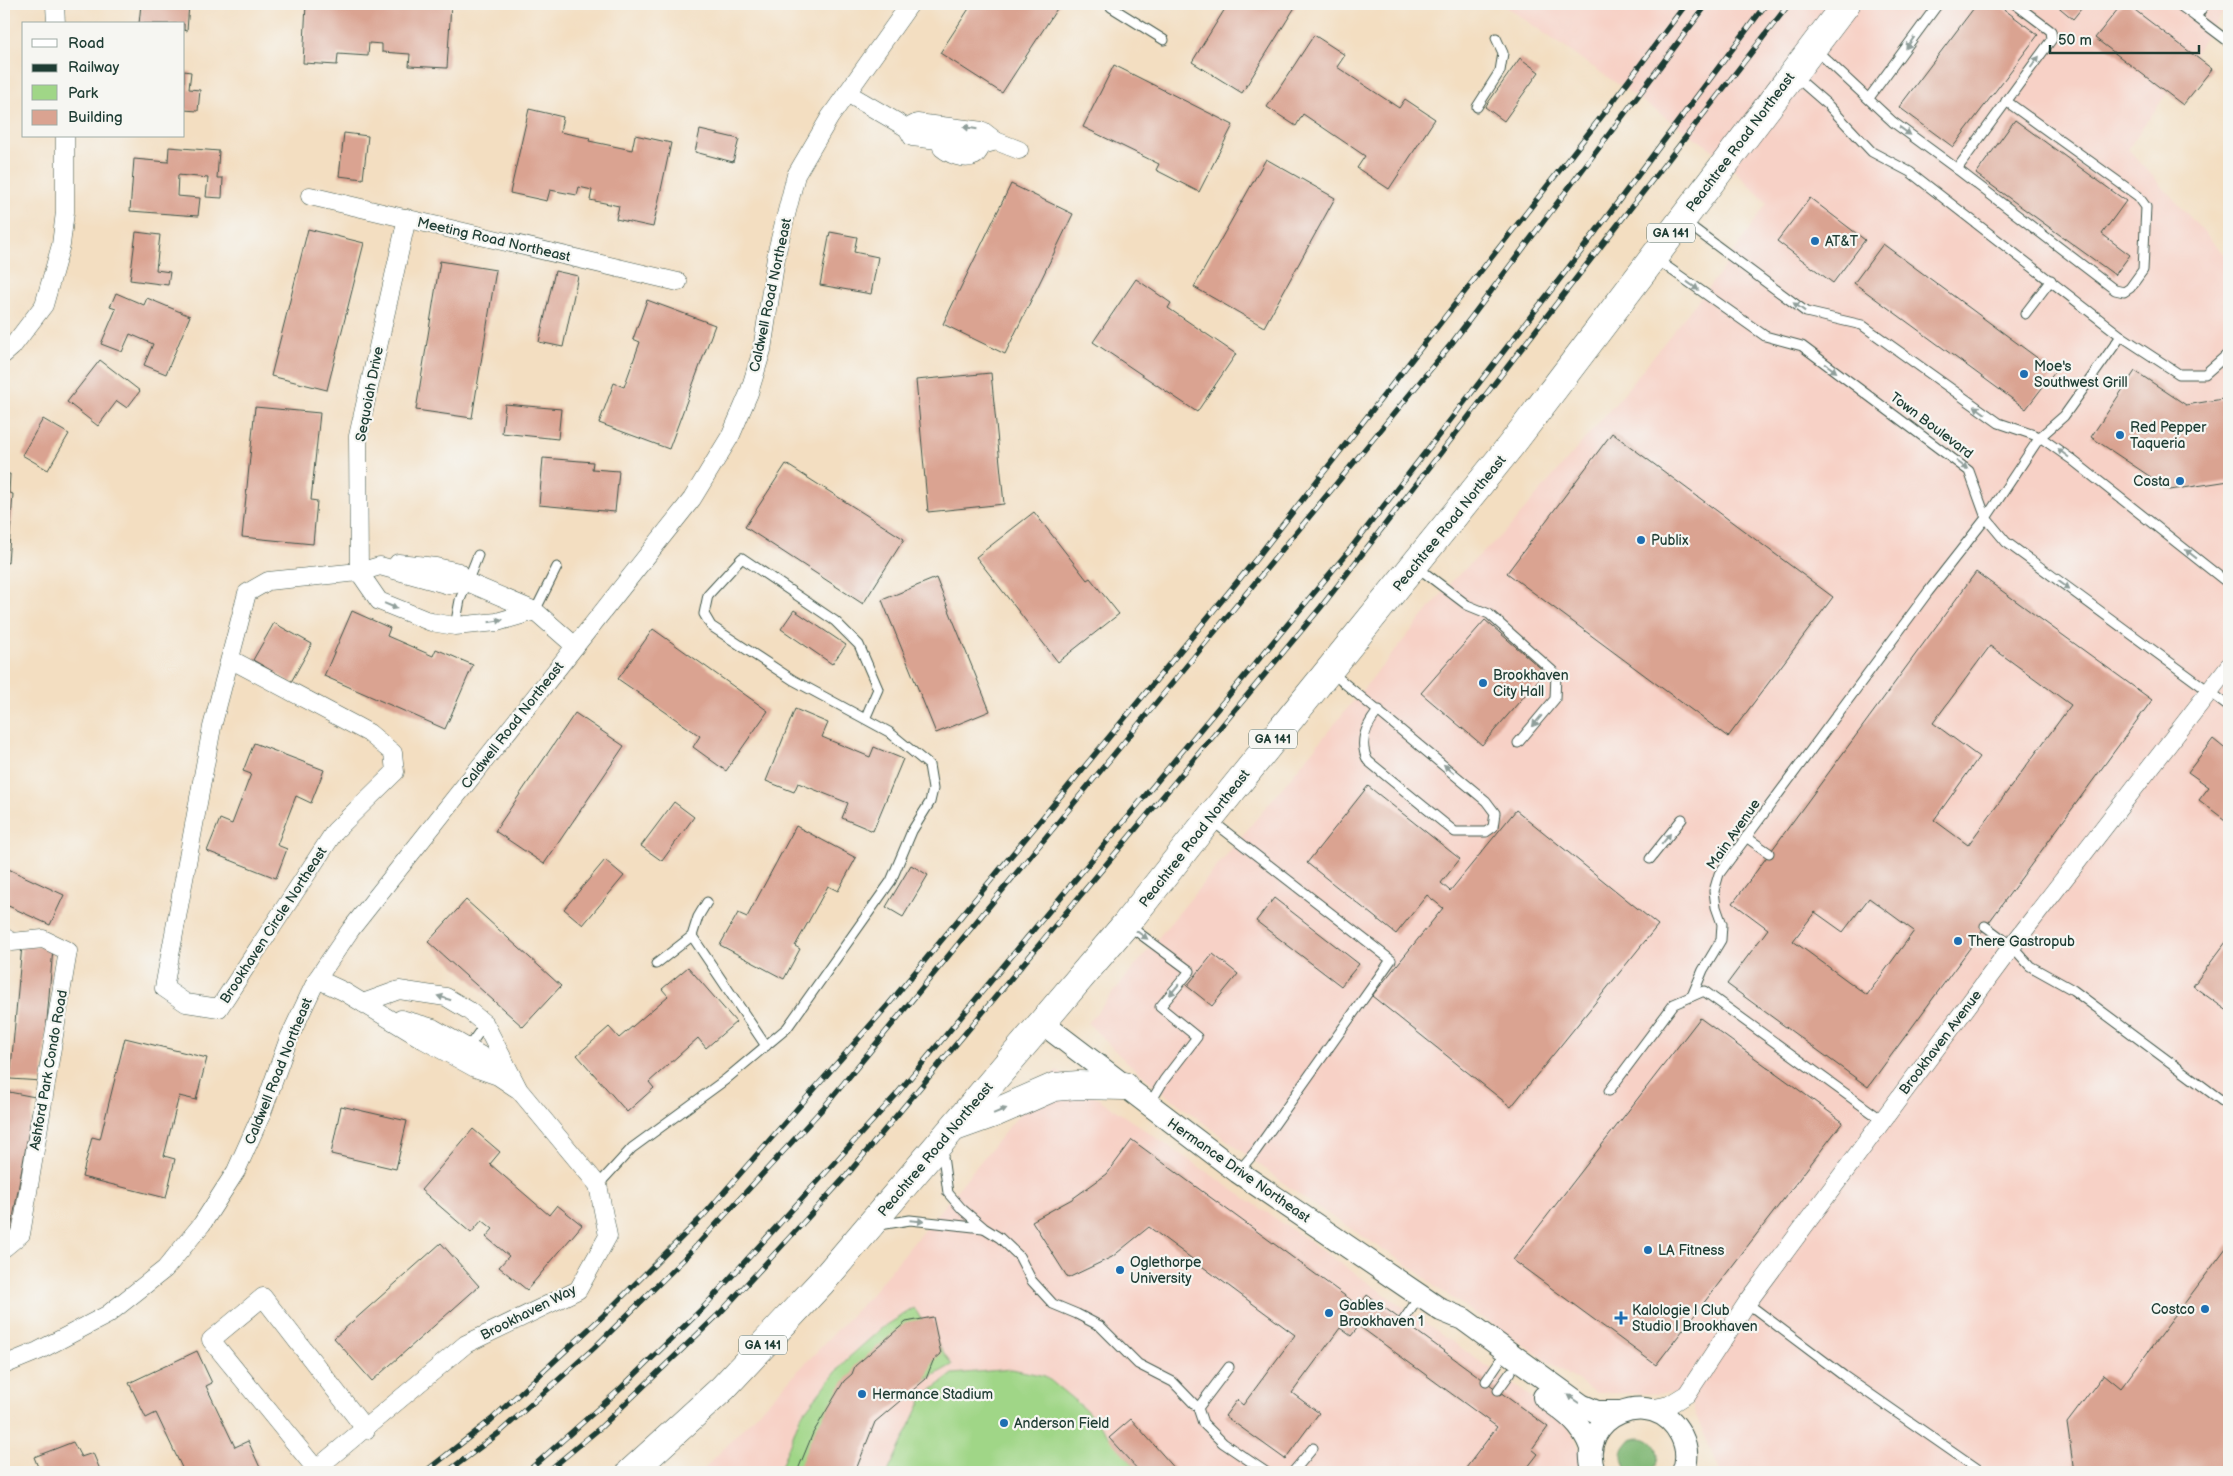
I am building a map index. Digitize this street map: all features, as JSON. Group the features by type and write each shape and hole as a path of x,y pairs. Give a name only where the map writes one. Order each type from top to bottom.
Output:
{"highway":[{"name":"Peachtree Road Northeast","path":"646,1462 723,1388 821,1283 1126,924 1208,819 1416,566 1512,444 1846,4"},
{"path":"947,1135 1054,1087 1078,1085 1124,1086"}],"street":[{"path":"55,4 56,22"},
{"name":"Caldwell Road Northeast","path":"4,1365 38,1351 107,1315 164,1269 202,1224 236,1171 262,1113 289,1038 317,979 351,929 692,499 731,435 749,393 762,350 778,251 796,175 830,117 910,4"},
{"path":"848,94 907,128 912,137 940,132 1019,150"},
{"path":"4,354 12,347 44,305 61,245 65,212 65,138"},
{"name":"Meeting Road Northeast","path":"310,196 678,282"},
{"name":"Sequoiah Drive","path":"359,572 358,436 407,218"},
{"path":"535,611 496,622 455,626 431,622 379,601 359,572 403,562 459,572 467,582 535,611 575,646"},
{"name":"Brookhaven Circle Northeast","path":"230,659 369,733 392,753 395,772 334,831 219,1008 186,1003 164,988 212,727 247,593 268,581 359,572"},
{"name":"Brookhaven Avenue","path":"1650,1409 1669,1405 1687,1394 1748,1303 1882,1120 2012,946 2229,666"},
{"name":"Ashford Park Condo Road","path":"4,937 12,942 43,939 68,951 21,1234 4,1248"},
{"name":"Brookhaven Way","path":"317,979 379,1013 464,1054 475,1068 498,1076 518,1090"},
{"name":"Brookhaven Way","path":"363,1003 399,990 446,997 468,1010 485,1024 518,1090 598,1185 608,1236 578,1290 466,1344 366,1430 316,1470 211,1340 263,1297 366,1430"},
{"name":"Hermance Drive Northeast","path":"1042,1023 1238,1172 1441,1310 1463,1318 1581,1405 1597,1412 1618,1412 1634,1408 1650,1409"},
{"name":"Hermance Drive Northeast","path":"1441,1310 1454,1329 1571,1417 1587,1437 1590,1448 1590,1464 1594,1472"},
{"path":"1677,1427 1678,1414 1687,1394"},
{"path":"1650,1409 1665,1416 1677,1427 1684,1441 1686,1457 1684,1472"},
{"path":"1590,1448 1595,1434 1605,1421 1618,1412"}],"lane":[{"path":"1869,98 1938,4"},
{"path":"1957,169 2052,39 2051,30 2015,4"},
{"path":"2178,4 2229,42"},
{"path":"2196,17 2205,4"},
{"path":"1111,7 1164,40"},
{"path":"1477,107 1500,70 1503,53 1496,38"},
{"path":"1812,47 1893,122 2115,290 2124,292 2130,288 2142,270 2146,207 2138,196 2006,101"},
{"path":"1792,73 1827,104 1872,152 1910,172 2121,336 2179,374 2205,374 2229,353"},
{"path":"1681,219 1806,312 1862,325 1999,423 2040,438 2065,455 2229,584"},
{"name":"Town Boulevard","path":"1654,258 1765,336 1802,346 1969,470 1986,518 2006,542 2229,706"},
{"path":"2025,314 2051,280"},
{"name":"Main Avenue","path":"1692,996 1703,970 1722,940 1722,924 1716,907 1714,891 1719,874 1928,592 1986,518 2040,438 2064,416 2121,336"},
{"path":"455,626 460,600 478,555"},
{"path":"598,1185 632,1148 726,1080 787,1028 891,882 912,831 930,802 933,789 929,765 889,732 865,719 793,680 711,626 704,614 708,595 742,558 835,621 859,644 878,689 865,719"},
{"path":"1416,566 1467,604 1489,614 1556,674 1556,699 1518,743"},
{"path":"535,611 556,567"},
{"path":"1329,670 1379,710 1486,801 1495,813 1493,827 1486,832 1455,832 1368,761 1363,745 1364,732 1368,723 1379,710"},
{"path":"1208,819 1391,960 1255,1152 1238,1172"},
{"path":"1650,859 1682,819"},
{"path":"1746,837 1769,853"},
{"path":"656,964 692,936 698,917 707,902"},
{"path":"1126,924 1190,971 1160,1007 1198,1037 1164,1080 1149,1106"},
{"path":"1985,926 2012,946 2030,966 2073,990 2229,1106"},
{"path":"692,936 766,1046"},
{"path":"1609,1091 1674,1004 1704,992 1882,1120"},
{"path":"464,1054 485,1024"},
{"path":"947,1135 948,1193 962,1209 984,1228 1000,1238 1019,1256 1032,1281 1053,1304 1100,1326 1138,1364 1173,1382 1198,1408 1203,1423 1223,1443 1266,1472"},
{"path":"869,1227 910,1220 984,1228"},
{"path":"1403,1321 1420,1296"},
{"path":"1748,1303 1844,1376 1982,1472"},
{"path":"1198,1408 1230,1367"},
{"path":"1486,1381 1505,1367"},
{"path":"1498,1390 1505,1367"},
{"path":"1293,1472 1313,1448"}],"shaded area":[{"path":"1502,4 2229,4 2128,149 2229,260 2229,1472 1720,1472 1687,1394 1596,1393 1434,1286 1417,1271 1309,1202 1156,1087 1120,1056 1088,1023 1454,579 1508,529 1620,398 1719,274 1767,203 1717,153"},
{"name":"Oglethorpe University","path":"1056,1070 1309,1241 1558,1416 1570,1429 1578,1446 1585,1472 701,1472 867,1299"}],"green space":[{"name":"Hermance Stadium","path":"914,1308 952,1365 903,1395 874,1421 854,1453 849,1472 779,1472 800,1417 846,1360 882,1328"},
{"name":"Anderson Field","path":"1012,1369 1045,1376 1085,1409 1140,1472 888,1472 924,1396 953,1374"},
{"path":"1640,1438 1652,1444 1658,1456 1652,1468 1640,1474 1628,1468 1622,1456 1628,1444"}],"building":[{"path":"141,4 189,4 187,31 185,30 185,22 139,22"},
{"path":"306,4 451,4 447,68 409,66 410,54 382,52 382,44 369,43 368,56 338,54 337,65 303,63"},
{"path":"972,4 1060,4 1002,93 940,53"},
{"path":"1228,4 1297,4 1242,93 1192,62"},
{"path":"1977,4 1997,4 2038,35 1953,147 1899,107"},
{"path":"2055,4 2085,4 2073,19"},
{"path":"2122,4 2127,4 2212,69 2183,105 2095,38"},
{"path":"1314,35 1345,55 1337,67 1399,108 1405,99 1435,119 1389,189 1357,168 1365,156 1303,114 1296,126 1267,107"},
{"path":"1520,58 1539,72 1504,121 1485,107"},
{"path":"1114,65 1233,125 1199,192 1156,170 1159,164 1083,127"},
{"path":"185,71 191,72 189,89 200,90 198,111 185,110"},
{"path":"529,109 563,117 560,132 590,138 589,141 632,150 635,135 671,143 653,227 616,219 619,206 590,200 592,190 579,187 577,195 550,190 547,201 510,193"},
{"path":"2015,120 2126,201 2102,234 2130,255 2115,275 1976,174"},
{"path":"700,130 739,139 733,162 695,152"},
{"path":"344,133 368,136 363,179 339,176"},
{"path":"169,147 219,151 217,178 223,178 222,198 206,197 208,178 178,175 177,196 200,198 198,216 130,211 134,159 168,162"},
{"path":"1266,159 1335,198 1264,327 1194,287"},
{"path":"1011,184 1073,214 1005,354 943,324"},
{"path":"1810,198 1865,240 1833,283 1777,241"},
{"path":"308,229 364,243 327,390 271,376"},
{"path":"136,232 160,235 156,270 170,272 168,285 130,280"},
{"path":"830,232 857,237 854,252 878,257 871,294 820,285"},
{"path":"1883,244 2055,371 2026,409 1854,283"},
{"path":"440,261 496,270 472,418 416,410"},
{"path":"555,271 578,276 563,347 539,342"},
{"path":"1136,279 1171,303 1168,308 1236,354 1197,412 1093,342"},
{"path":"116,293 144,305 147,298 190,316 166,374 144,365 153,344 130,334 122,352 101,344 116,309 110,307"},
{"path":"647,300 715,325 669,449 599,423 614,383 624,387 640,342 633,339"},
{"path":"100,360 140,391 127,408 117,401 98,426 67,402"},
{"path":"2135,371 2186,405 2229,398 2229,481 2170,490 2091,437"},
{"path":"991,373 1004,504 928,512 916,380"},
{"path":"505,404 561,409 558,439 502,433"},
{"path":"255,407 320,413 311,500 317,501 313,544 242,537"},
{"path":"43,419 69,434 48,470 22,455"},
{"path":"1612,433 1833,597 1728,737 1507,573"},
{"path":"543,458 593,462 592,469 619,471 615,512 539,505"},
{"path":"786,464 904,539 863,604 745,527"},
{"path":"4,474 10,474 9,493 13,494 8,563 4,562"},
{"path":"1034,512 1087,580 1090,578 1119,614 1058,662 976,557"},
{"path":"1976,572 2152,700 1868,1087 1727,984 1768,929 1733,903","holes":["1990,646 2071,705 1968,845 1934,820 1979,757 1933,723","1869,898 1914,931 1867,995 1793,941 1815,912 1843,932"]},
{"path":"936,578 990,711 936,733 882,600"},
{"path":"794,610 846,645 832,664 781,629"},
{"path":"352,611 390,628 387,636 433,656 436,649 473,665 445,729 324,676"},
{"name":"Brookhaven City Hall","path":"1485,620 1545,672 1482,745 1421,693"},
{"path":"274,623 312,644 291,682 253,660"},
{"path":"653,629 768,711 726,771 693,747 700,736 618,679"},
{"path":"795,709 828,723 822,737 870,757 874,747 903,759 873,831 842,818 848,803 798,783 794,792 766,781"},
{"path":"575,713 624,746 544,864 495,831"},
{"path":"2213,739 2229,752 2229,823 2199,800 2209,787 2188,772"},
{"path":"254,743 324,770 311,803 296,796 277,845 287,849 276,878 207,851 220,819 232,824 251,774 243,771"},
{"path":"1368,786 1460,859 1441,883 1450,891 1516,810 1658,925 1511,1107 1372,996 1443,908 1427,895 1396,934 1307,863"},
{"path":"674,802 694,817 662,861 641,846"},
{"path":"796,826 856,858 838,891 828,886 795,946 800,949 784,979 720,945 738,913 747,917"},
{"path":"605,860 624,876 583,925 564,909"},
{"path":"911,865 928,875 903,917 886,907"},
{"path":"4,867 64,895 50,925 4,904"},
{"path":"1274,898 1359,964 1341,986 1256,921"},
{"path":"466,900 561,986 523,1027 428,942"},
{"path":"2229,938 2229,1012 2193,986"},
{"path":"22,945 53,948 42,1081 10,1079"},
{"path":"1213,954 1238,974 1212,1006 1187,986"},
{"path":"688,967 736,1022 706,1048 698,1038 649,1082 654,1088 627,1112 577,1055 609,1027 619,1038 668,996 662,989"},
{"path":"1700,1018 1843,1122 1656,1365 1513,1260"},
{"path":"125,1038 207,1058 196,1100 179,1096 164,1156 175,1159 166,1198 82,1177 92,1137 100,1139"},
{"path":"4,1091 35,1097 11,1229 4,1227"},
{"path":"341,1106 407,1121 396,1169 331,1154"},
{"path":"473,1129 500,1152 490,1164 549,1215 557,1205 582,1225 527,1290 499,1267 509,1256 486,1237 493,1229 482,1220 471,1233 421,1190"},
{"name":"Gables Brookhaven 1","path":"1132,1140 1359,1306 1367,1295 1548,1427 1532,1449 1538,1454 1524,1472 1463,1472 1497,1427 1359,1326 1351,1336 1340,1328 1292,1393 1319,1413 1285,1459 1225,1416 1237,1400 1243,1405 1295,1335 1149,1227 1112,1257 1068,1278 1032,1221 1072,1199 1107,1174"},
{"path":"441,1243 479,1286 372,1381 334,1338"},
{"name":"Costco","path":"2229,1244 2229,1472 2074,1472 2067,1423 2104,1374 2121,1388"},
{"name":"Hermance Stadium","path":"933,1317 941,1354 933,1361 926,1379 875,1422 855,1472 797,1472 813,1433 844,1381 852,1374 855,1366 906,1322"},
{"path":"197,1351 212,1383 206,1386 235,1447 248,1441 262,1472 184,1472 156,1413 146,1418 129,1383"},
{"path":"1131,1419 1178,1472 1140,1472 1109,1438"},
{"path":"73,1442 81,1457 93,1453 101,1472 40,1472 34,1457"}],"railway":[{"path":"425,1472 491,1420 604,1315 703,1216 888,1005 1256,559 1605,112 1686,4"},
{"path":"447,1472 499,1433 594,1348 688,1255 825,1106 1452,343 1707,4"},
{"path":"527,1472 618,1391 702,1309 896,1095 1348,552 1576,258 1766,4"},
{"path":"547,1472 600,1428 721,1312 847,1175 1321,607 1789,4"}],"place":[{"name":"AT&T","path":"1815,241"},
{"name":"Moe's Southwest Grill","path":"2024,374"},
{"name":"Red Pepper Taqueria","path":"2120,435"},
{"name":"Costa","path":"2180,481"},
{"name":"Publix","path":"1641,540"},
{"name":"Brookhaven City Hall","path":"1483,683"},
{"name":"There Gastropub","path":"1958,941"},
{"name":"LA Fitness","path":"1648,1250"},
{"name":"Oglethorpe University","path":"1120,1270"},
{"name":"Costco","path":"2205,1309"},
{"name":"Gables Brookhaven 1","path":"1329,1313"},
{"name":"Kalologie | Club Studio | Brookhaven","path":"1621,1318"},
{"name":"Hermance Stadium","path":"862,1394"},
{"name":"Anderson Field","path":"1004,1423"}]}
